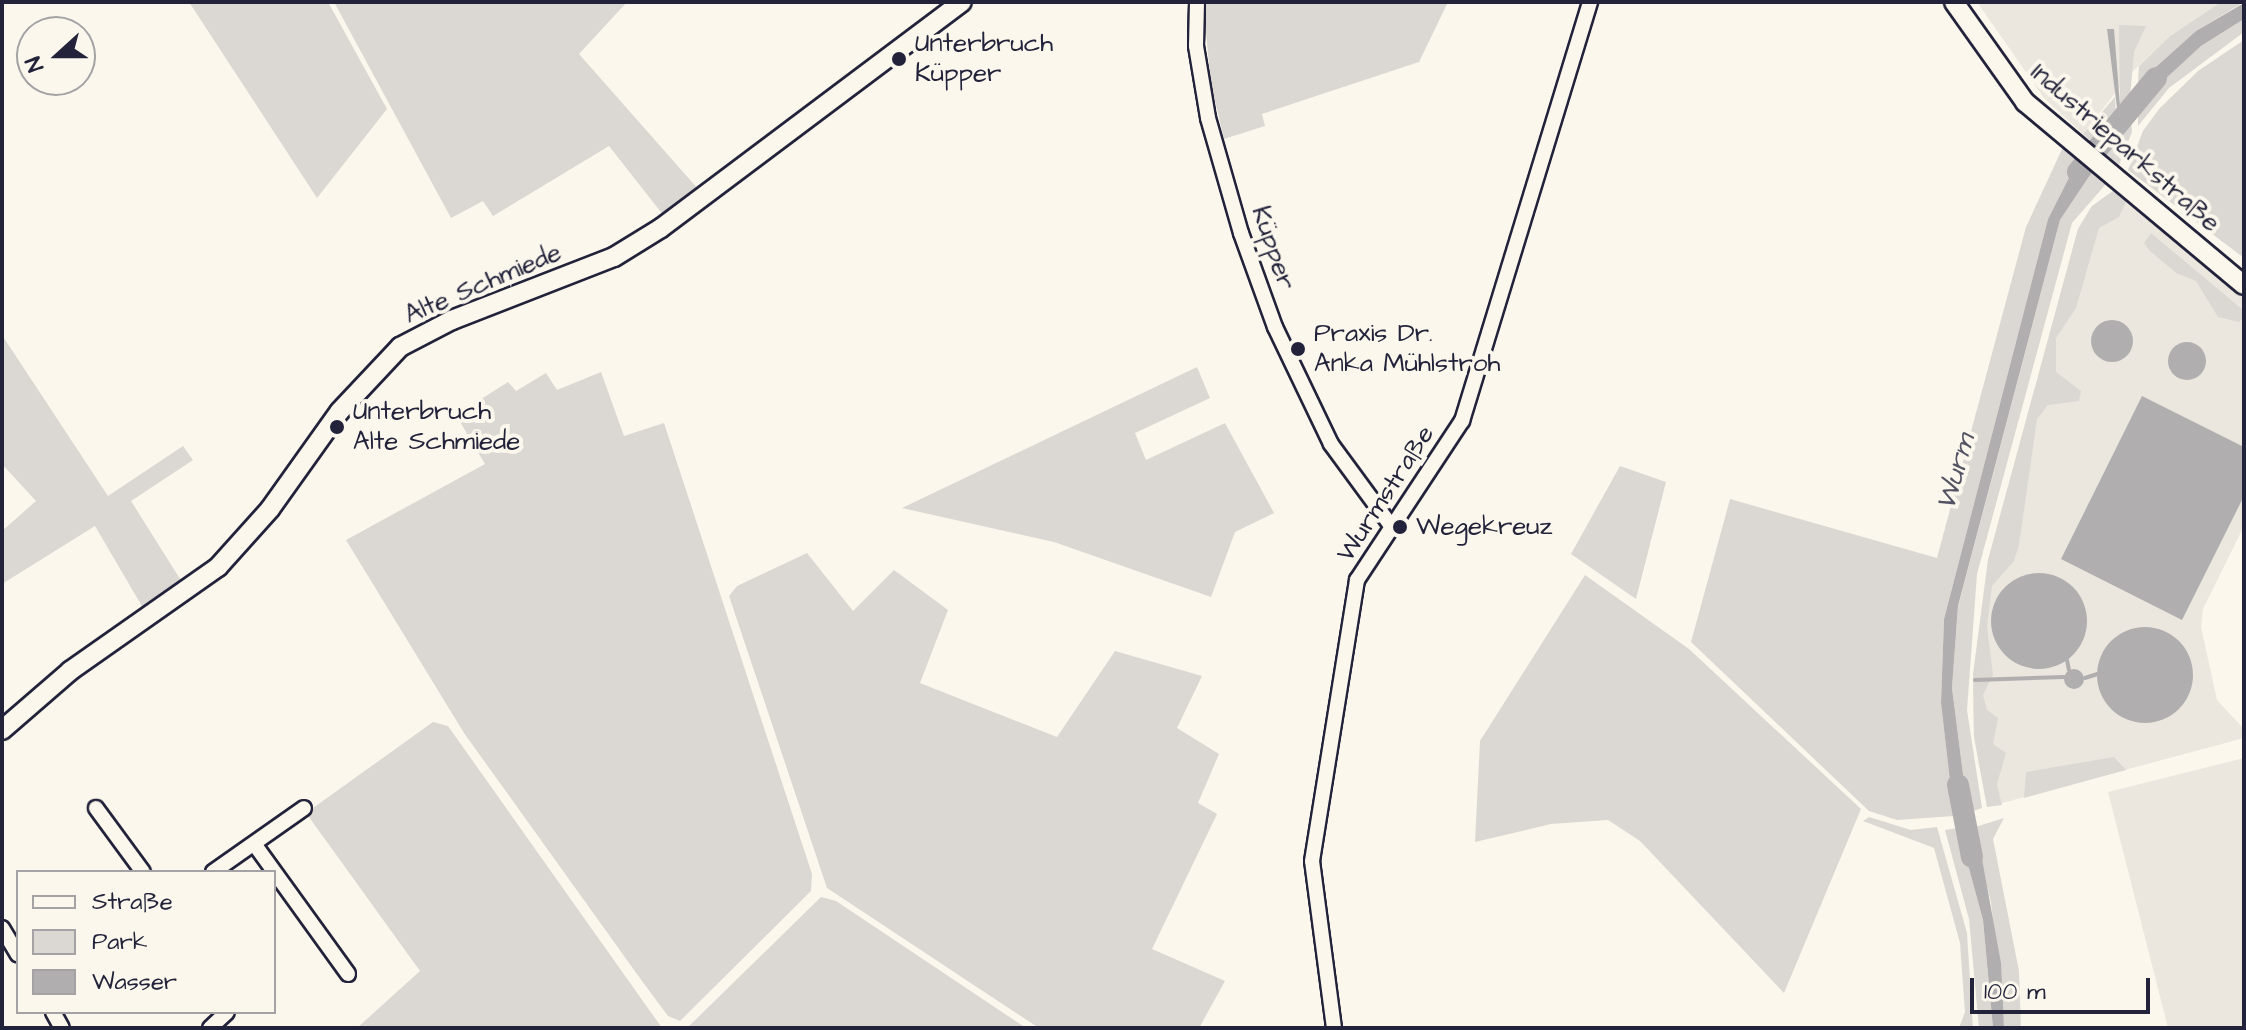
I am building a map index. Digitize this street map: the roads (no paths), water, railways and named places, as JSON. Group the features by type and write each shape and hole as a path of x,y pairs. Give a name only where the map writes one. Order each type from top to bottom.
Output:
{"street":[{"name":"Alte Schmiede","path":"2,730 70,671 218,567 270,509 364,382 400,347 452,320 614,257 661,228 962,2"},
{"name":"Küpper","path":"1197,2 1196,46 1208,118 1270,313 1331,444 1392,527"},
{"name":"Wurmstraße","path":"1334,1028 1313,891 1315,830 1357,580 1462,421 1590,2"},
{"name":"Industrieparkstraße","path":"1954,2 2025,102 2244,285"},
{"path":"96,808 142,870"},
{"path":"216,870 304,808"},
{"path":"255,845 273,870"},
{"path":"276,874 348,974"},
{"path":"2,928 16,952"},
{"path":"210,1028 225,1014"}],"water":[{"path":"2244,3 2244,19 2201,46 2138,104 2138,83 2196,31"},
{"path":"2107,29 2114,29 2120,105 2130,97 2131,118 2105,153 2091,141 2117,108"},
{"path":"2078,160 2092,172 2060,220 1958,606 1952,688 1968,813 1954,816 1941,703 1944,619 2048,219"},
{"path":"2112,320 2127,326 2133,341 2127,356 2112,362 2097,356 2091,341 2097,326"},
{"path":"2187,342 2200,348 2206,361 2200,374 2187,380 2174,374 2168,361 2174,348"},
{"path":"2142,396 2244,447 2244,496 2182,620 2061,559"},
{"path":"2039,573 2057,577 2073,587 2083,603 2087,621 2083,639 2073,655 2057,665 2039,669 2021,665 2005,655 1995,639 1991,621 1995,603 2005,587 2021,577"},
{"path":"2145,627 2163,631 2179,641 2189,657 2193,675 2189,693 2179,709 2163,719 2145,723 2127,719 2111,709 2101,693 2097,675 2101,657 2111,641 2127,631"},
{"path":"2074,669 2081,672 2084,679 2081,686 2074,689 2067,686 2064,679 2067,672"},
{"path":"1958,828 1972,828 1978,837 2001,963 2004,1028 1993,1028 1983,920"}],"waterway":[{"name":"Wurm","path":"2078,172 2156,78"},
{"path":"2067,660 2069,670"},
{"path":"2085,678 2097,674"},
{"path":"1975,680 2064,677"},
{"name":"Wurm","path":"1958,785 1972,857"}],"place":[{"name":"Unterbruch Küpper","path":"899,59"},
{"name":"Praxis Dr. Anka Mühlstroh","path":"1298,349"},
{"name":"Unterbruch Alte Schmiede","path":"337,427"},
{"name":"Wegekreuz","path":"1400,527"}]}
